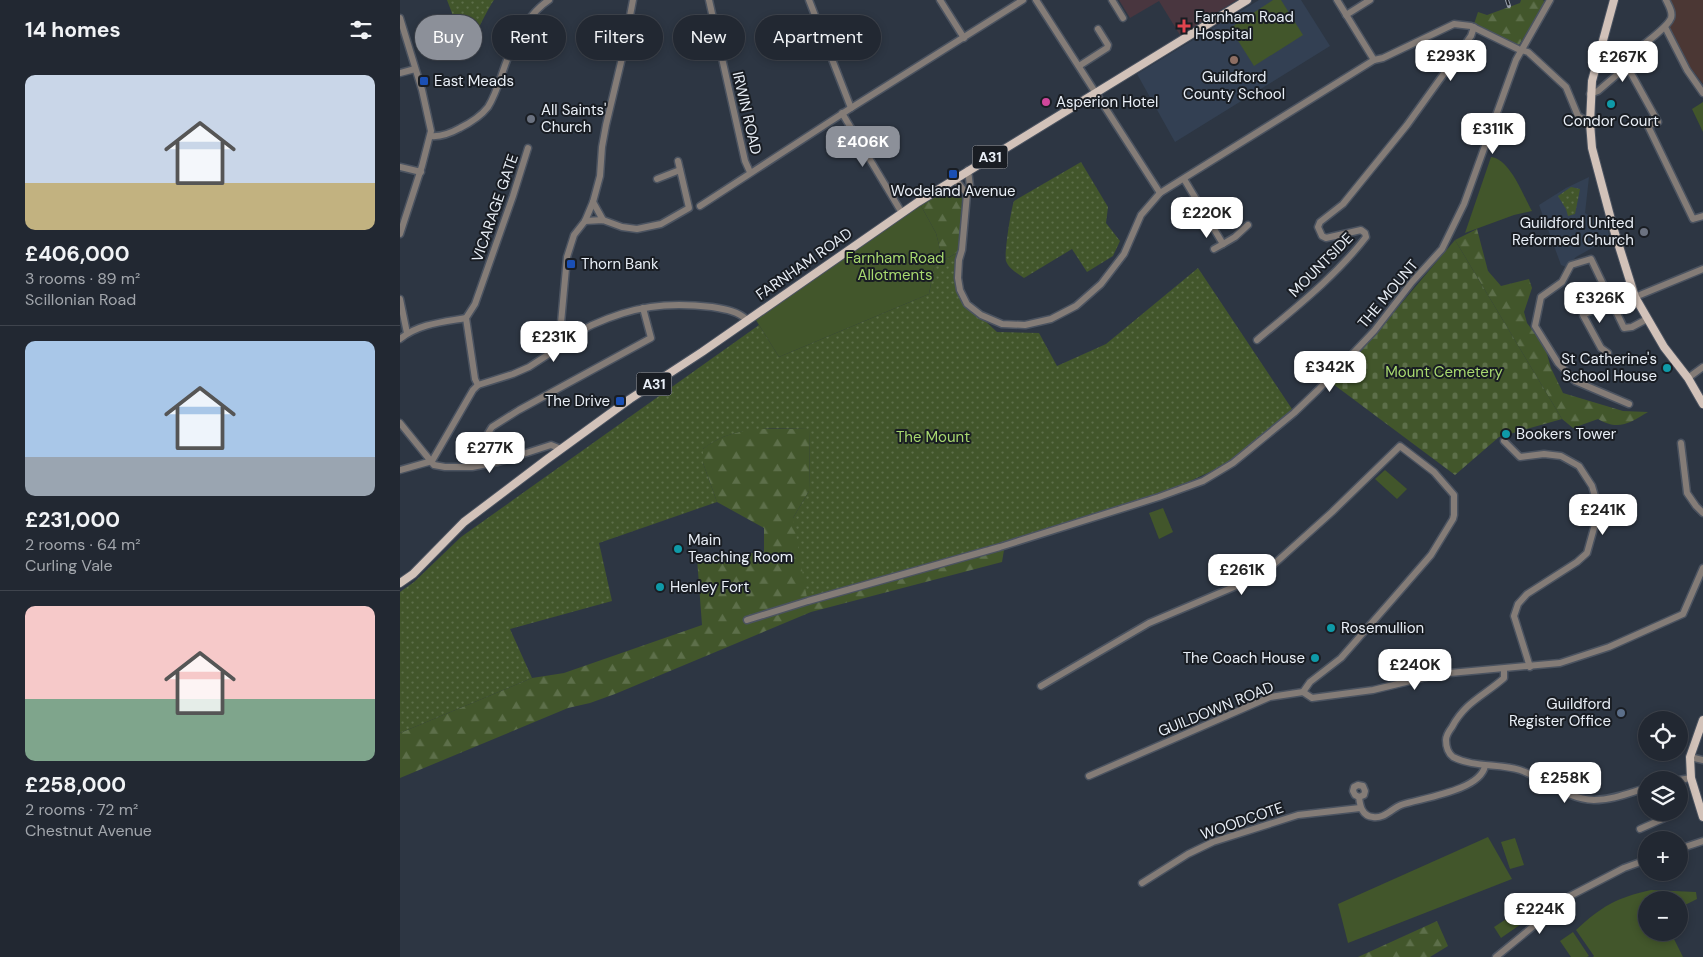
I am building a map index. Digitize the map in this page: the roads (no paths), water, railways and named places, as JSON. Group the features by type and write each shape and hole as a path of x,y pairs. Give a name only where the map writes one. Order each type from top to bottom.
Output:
{"main road":[{"name":"FARNHAM ROAD","path":"400,583 413,574 464,522 561,449 902,213 968,170 1247,0"},
{"path":"1614,0 1595,67 1590,94 1592,148 1613,227 1635,297 1664,347 1688,378 1703,404"},
{"path":"1703,720 1690,757 1692,778 1703,817"}],"street":[{"path":"431,136 442,135 459,129 486,110 494,95 515,40 529,18 549,0"},
{"path":"556,346 561,323 567,257 574,235 585,221 593,202 600,176 606,125 633,0"},
{"name":"IRWIN ROAD","path":"708,0 745,161 750,172"},
{"path":"810,0 851,108"},
{"path":"940,0 964,38"},
{"path":"700,206 842,113 1022,0"},
{"path":"1036,0 1160,193"},
{"path":"1112,0 1123,18"},
{"path":"1337,0 1374,60"},
{"path":"1346,15 1370,0"},
{"name":"THE MOUNT","path":"748,620 1000,547 1142,502 1203,481 1233,463 1318,390 1374,331 1412,282 1442,249 1464,204 1521,50 1550,0"},
{"path":"1590,94 1598,91 1625,63 1665,27 1671,19 1672,12 1666,0"},
{"path":"400,18 431,125 431,136 421,172 400,234"},
{"path":"968,170 970,186 967,194 958,278 960,290 967,304 981,315 1002,324 1025,325 1051,319 1076,306 1101,284 1124,254 1141,215 1160,193 1374,60 1383,58 1454,24 1474,27 1528,52 1566,87 1578,116 1590,123"},
{"name":"MOUNTSIDE","path":"1257,340 1308,298 1350,257 1366,237 1365,233 1361,230 1326,238 1322,236 1318,227 1320,222 1343,204 1407,125 1468,41 1474,27"},
{"path":"1665,27 1687,70 1703,93"},
{"path":"1079,66 1107,48 1108,44 1098,29"},
{"path":"1625,63 1658,122 1648,126 1693,219 1703,216"},
{"path":"400,74 415,69"},
{"path":"842,113 902,213"},
{"name":"VICARAGE GATE","path":"466,318 475,304 514,196 528,148"},
{"path":"585,221 603,220 622,227 637,229 661,224 689,208 678,161"},
{"path":"400,167 421,172"},
{"path":"657,179 680,170"},
{"path":"955,179 967,194"},
{"path":"1184,179 1223,244"},
{"path":"593,202 603,220"},
{"path":"1214,249 1236,237 1248,226"},
{"path":"1629,404 1576,381 1558,363 1535,326 1541,297 1562,282 1571,265 1591,259 1624,328 1632,327 1647,319"},
{"path":"1635,297 1703,269"},
{"path":"400,299 407,333"},
{"path":"1608,353 1601,348 1583,315 1610,301"},
{"path":"400,470 432,461 473,390 478,385 513,374 541,360 556,346 590,326 643,308 683,304 722,309 742,315 747,320"},
{"path":"487,435 492,427 519,410 651,338 643,308"},
{"path":"400,339 407,333 434,323 466,318 475,379 478,385"},
{"path":"561,323 578,334"},
{"path":"1688,378 1703,367"},
{"path":"400,424 434,464 445,467 472,467 498,462 551,445 561,449"},
{"path":"1504,441 1520,457 1544,454 1561,456 1579,466 1592,486 1599,510 1587,553 1577,562 1528,594 1518,604 1514,616 1530,667"},
{"path":"1681,443 1687,493 1703,513"},
{"path":"1041,686 1149,623 1262,575 1332,512 1400,446 1434,472 1454,495 1453,519 1431,555 1354,644 1341,658 1310,682 1303,692"},
{"name":"GUILDOWN ROAD","path":"1089,776 1270,697 1303,692 1312,698 1373,690 1439,674 1560,663 1609,646 1683,614 1703,568"},
{"path":"1504,669 1504,678 1458,714 1446,738 1446,746 1450,755 1459,760 1486,766 1520,770 1576,797 1594,800 1610,798 1638,790"},
{"path":"1690,757 1703,760"},
{"path":"1359,797 1360,808 1364,813 1371,817 1380,818 1400,806 1439,796 1462,787 1480,776 1486,766"},
{"path":"1688,779 1692,778"},
{"name":"WOODCOTE","path":"1142,883 1188,854 1213,842 1298,815 1360,808"},
{"path":"1640,829 1658,821"},
{"path":"1688,846 1703,841"},
{"path":"1496,957 1570,896 1624,868 1638,863"}],"railway":[{"path":"1507,0 1509,6"}],"place":[{"name":"Farnham Road Hospital","path":"1184,26"},
{"name":"Guildford County School","path":"1234,60"},
{"name":"East Meads","path":"424,81"},
{"name":"Asperion Hotel","path":"1046,102"},
{"name":"Condor Court","path":"1611,104"},
{"name":"All Saints' Church","path":"531,119"},
{"name":"Wodeland Avenue","path":"953,174"},
{"name":"Guildford United Reformed Church","path":"1644,232"},
{"name":"Thorn Bank","path":"571,264"},
{"name":"St Catherine's School House","path":"1667,368"},
{"name":"The Drive","path":"620,401"},
{"name":"Bookers Tower","path":"1506,434"},
{"name":"Main Teaching Room","path":"678,549"},
{"name":"Henley Fort","path":"660,587"},
{"name":"Rosemullion","path":"1331,628"},
{"name":"The Coach House","path":"1315,658"},
{"name":"Guildford Register Office","path":"1621,713"}],"park label":[{"name":"Farnham Road Allotments","path":"895,266"},
{"name":"Mount Cemetery","path":"1444,372"},
{"name":"The Mount","path":"933,437"}]}
